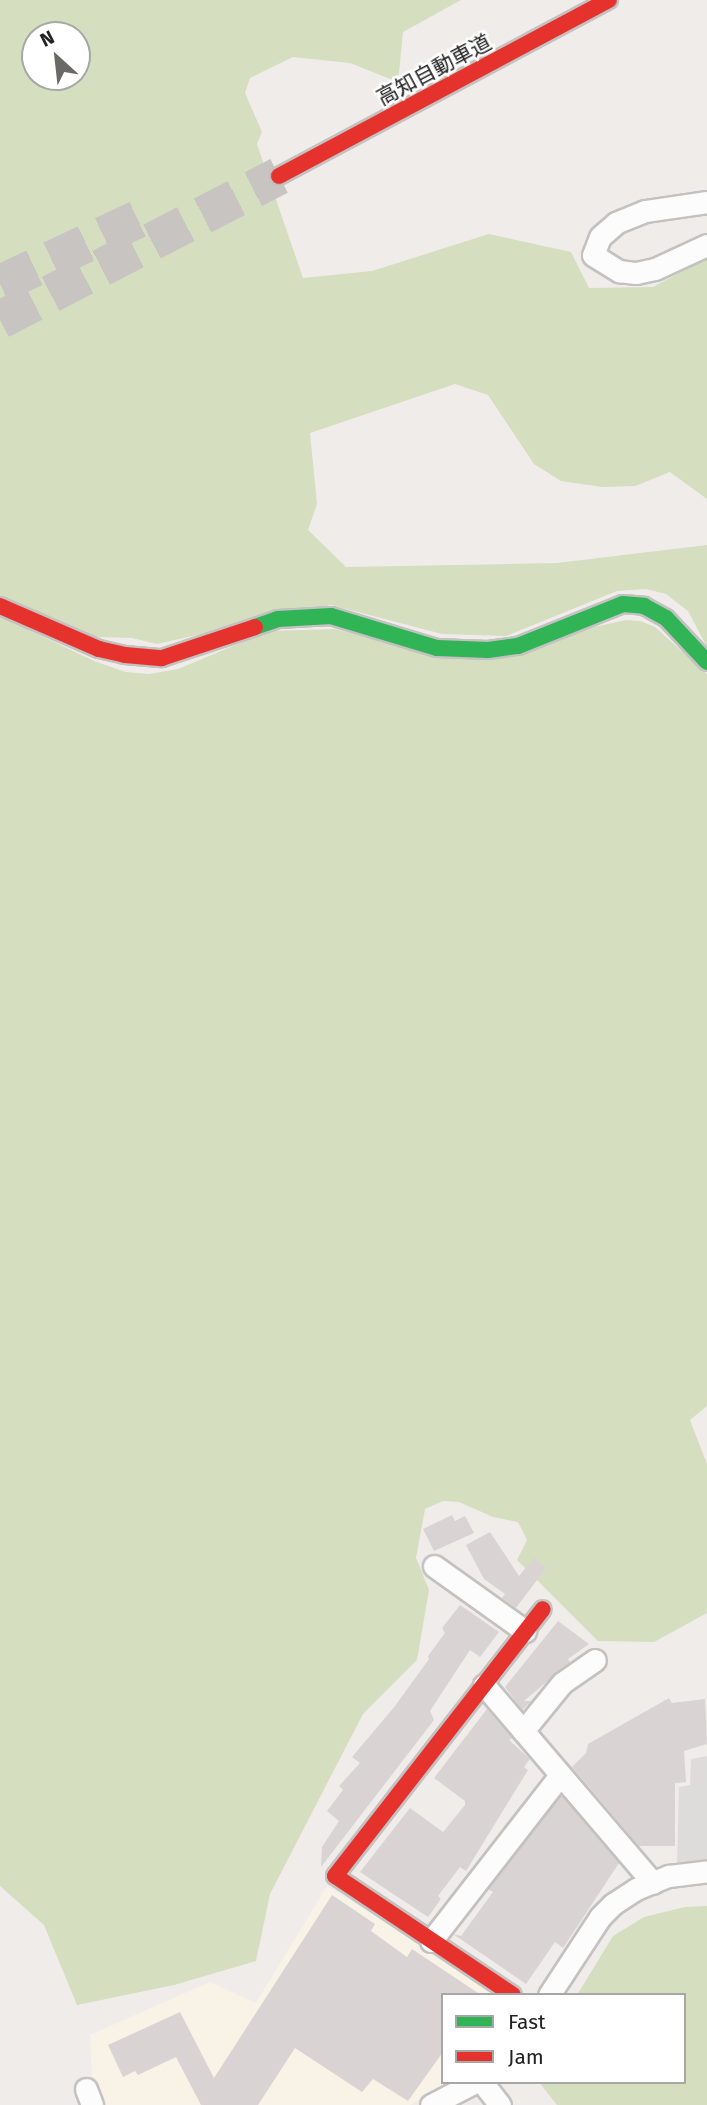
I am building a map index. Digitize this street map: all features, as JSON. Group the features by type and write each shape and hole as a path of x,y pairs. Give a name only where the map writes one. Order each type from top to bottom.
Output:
{"main road":[{"name":"高知自動車道","path":"279,176 609,0"},
{"path":"0,606 99,649 125,655 162,658 278,619 305,616 331,616 437,648 488,650 518,646 623,604 644,606 666,618 707,662"},
{"path":"510,1993 335,1876 543,1609"}],"street":[{"path":"707,202 645,211 616,223 600,237 593,255 619,271 636,273 655,269 707,245"},
{"path":"433,1566 525,1631"},
{"path":"523,1731 562,1683 595,1660"},
{"path":"484,1685 653,1883"},
{"path":"431,1941 560,1775"},
{"path":"550,1993 600,1917 624,1897 669,1876 707,1871"},
{"path":"431,2105 471,2084"},
{"path":"484,2084 500,2105"}],"shaded area":[{"path":"707,1756 707,1862 677,1865 679,1787 690,1785 691,1759"},
{"path":"327,1886 497,1993 441,1993 441,2084 448,2084 410,2105 102,2105 92,2084 90,2035 210,1982 256,2003"}],"green space":[{"path":"0,0 461,0 403,32 398,82 350,63 293,57 250,78 245,93 262,132 257,144 303,278 372,271 489,234 571,252 589,288 653,287 707,258 707,499 670,472 635,486 602,487 561,481 534,464 488,395 455,384 310,433 317,504 308,530 346,567 557,563 707,545 707,647 688,611 666,594 646,589 617,591 506,636 442,634 331,605 157,644 132,638 97,637 0,596"},
{"path":"0,616 94,661 126,672 149,674 178,669 269,631 335,629 449,659 626,620 640,621 655,627 707,674 707,1406 690,1420 707,1464 707,1613 654,1642 598,1641 517,1560 527,1540 518,1522 493,1517 459,1502 443,1501 425,1509 416,1558 429,1590 417,1660 363,1714 270,1894 256,1961 174,1985 77,2005 44,1925 0,1886"},
{"path":"707,1906 707,2105 557,2105 541,2084 686,2084 686,1993 578,1993 613,1936 644,1917 685,1907"}],"building":[{"path":"452,1515 455,1521 465,1516 474,1533 434,1551 423,1529"},
{"path":"490,1532 519,1576 534,1558 546,1568 516,1608 502,1598 505,1594 484,1579 466,1545"},
{"path":"460,1605 499,1632 480,1657 470,1650 430,1711 434,1720 321,1867 322,1847 339,1821 327,1811 343,1790 339,1786 360,1763 352,1757 395,1706 429,1659 428,1656 445,1633 442,1628"},
{"path":"558,1621 589,1644 568,1659 570,1662 524,1701 531,1701 522,1710 505,1687"},
{"path":"669,1698 672,1703 705,1699 707,1744 684,1751 686,1782 675,1783 675,1846 639,1846 572,1767 586,1753 588,1744"},
{"path":"487,1709 512,1738 509,1740 530,1759 524,1767 528,1770 466,1871 460,1867 438,1896 441,1899 428,1917 360,1872 410,1808 443,1832 465,1805 465,1801 434,1778"},
{"path":"561,1795 619,1863 563,1948 555,1942 526,1984 453,1934 461,1936 493,1892 488,1889"},
{"path":"332,1895 375,1924 371,1931 407,1957 412,1949 478,1993 441,1993 441,2055 408,2101 373,2079 362,2092 295,2048 258,2105 201,2105 176,2057 138,2075 135,2071 123,2077 108,2045 180,2012 214,2078"}],"tunnel":[{"path":"0,320 279,176"},
{"path":"0,284 153,212"}],"traffic: fast":[{"path":"255,627 278,619 331,616 437,648 488,650 518,646 623,604 644,606 666,618 707,662"}],"traffic: jam":[{"path":"279,176 609,0"},
{"path":"0,606 99,649 125,655 162,658 255,627"},
{"path":"510,1993 335,1876 543,1609"}]}
